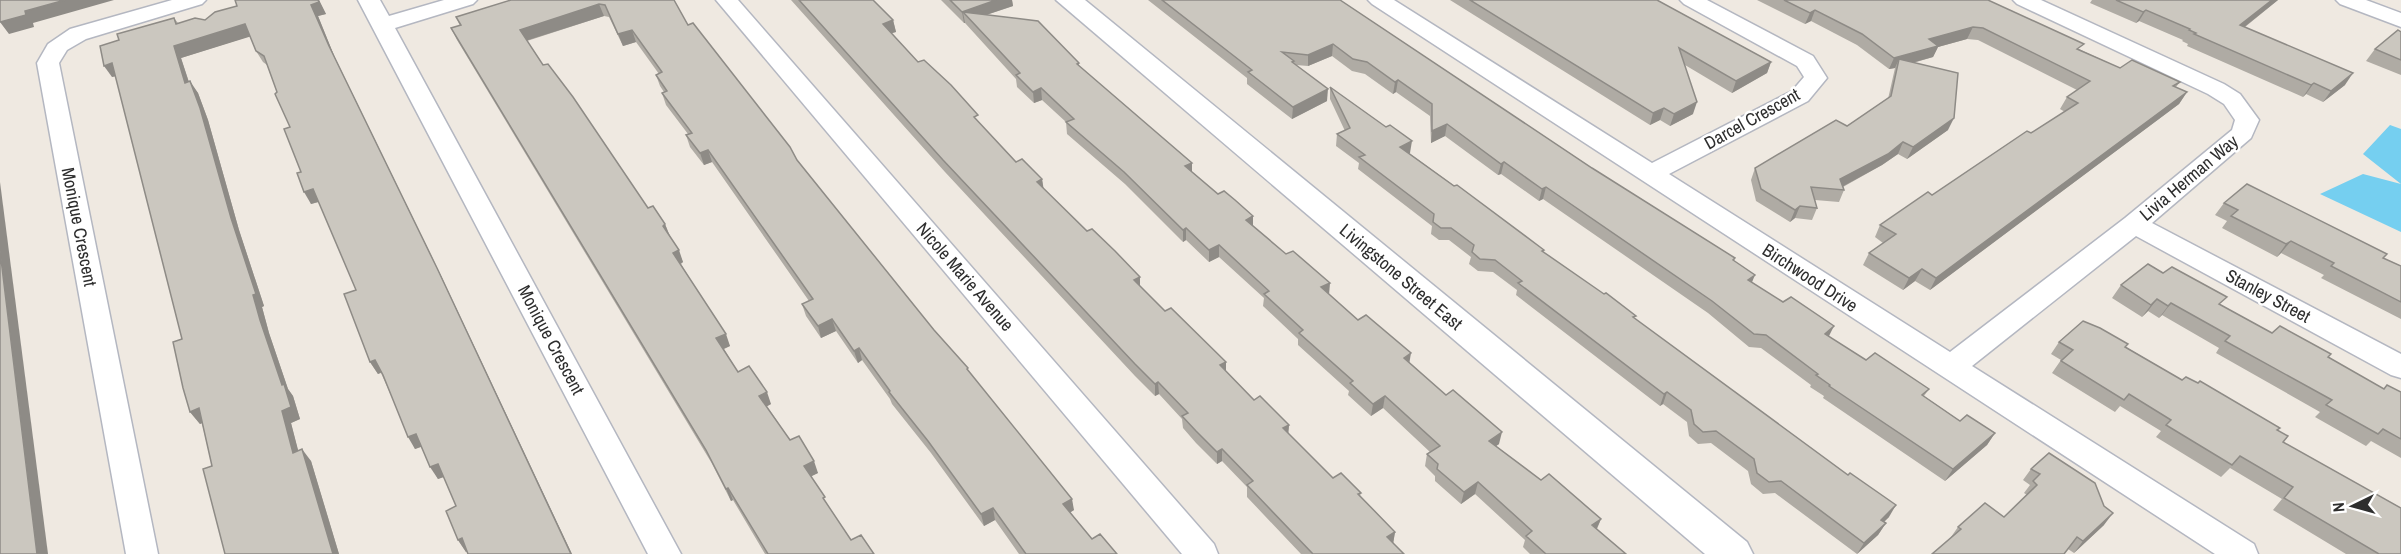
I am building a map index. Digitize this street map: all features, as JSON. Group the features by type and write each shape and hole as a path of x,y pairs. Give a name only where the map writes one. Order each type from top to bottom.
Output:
{"street":[{"name":"Monique Crescent","path":"142,554 48,63 51,52 62,42 78,34 195,0"},
{"name":"Monique Crescent","path":"369,0 665,554"},
{"path":"383,25 466,0"},
{"name":"Nicole Marie Avenue","path":"727,0 1202,554"},
{"name":"Livingstone Street East","path":"1069,0 1733,554"},
{"name":"Birchwood Drive","path":"1379,0 1950,368 2205,545 2242,554"},
{"name":"Darcel Crescent","path":"1648,175 1800,96 1816,78 1805,61 1691,0"},
{"name":"Livia Herman Way","path":"1950,368 2134,224 2242,134 2247,120 2232,99 2216,89 2024,0"},
{"path":"2347,0 2401,21"},
{"name":"Stanley Street","path":"2134,224 2401,367"}],"water":[{"path":"2390,125 2401,129 2401,184 2363,154"},
{"path":"2363,174 2401,184 2401,232 2320,194"}],"building":[{"path":"0,0 65,0 25,11 26,15 0,22"},
{"path":"235,0 318,0 319,2 311,5 329,46 437,268 571,554 468,554 462,538 458,540 446,511 456,506 438,464 430,467 416,434 408,437 383,375 375,360 370,362 344,294 356,290 313,189 304,192 297,173 301,172 284,129 290,127 275,94 277,92 264,56 256,51 245,24 174,46 185,83 190,81 200,108 231,218 256,294 253,295 260,320 291,407 282,411 293,453 302,449 333,554 225,554 203,469 212,466 199,408 190,412 183,388 173,342 182,339 112,63 104,66 100,46 119,40 117,34 174,18 176,24 195,18 205,20 215,12 237,6"},
{"path":"511,0 674,0 688,25 693,23 790,147 797,160 1072,499 1063,504 1092,539 1100,534 1117,554 1026,554 993,508 981,514 889,392 859,348 854,351 832,319 818,326 802,304 813,299 708,150 700,153 686,135 692,133 662,93 667,91 656,75 662,72 632,30 618,34 605,5 599,4 520,30 543,65 548,64 573,97 648,208 653,206 679,250 673,253 726,334 716,338 738,372 749,366 767,392 759,396 790,440 799,436 814,461 804,466 851,540 861,535 874,554 768,554 728,488 726,489 706,450 451,28 461,25 456,17"},
{"path":"799,0 873,0 893,20 883,24 918,62 924,60 951,85 978,115 974,117 1016,162 1022,159 1042,179 1037,182 1087,231 1092,229 1115,251 1140,277 1134,280 1165,311 1171,308 1226,362 1220,365 1254,400 1260,396 1289,425 1283,428 1333,478 1341,473 1361,493 1358,494 1395,532 1387,537 1404,554 1313,554 1247,485 1253,481 1222,449 1217,452 1196,431 1182,416 1188,413 1158,382 1155,384 1135,364 943,160"},
{"path":"950,0 996,0 962,12"},
{"path":"1162,0 1340,0 1592,168 1735,258 1733,260 1755,275 1748,280 1783,302 1791,297 1834,326 1825,334 1866,360 1875,353 1929,389 1922,395 1960,421 1967,415 1995,433 1953,469 1829,386 1816,375 1818,374 1766,335 1754,334 1712,301 1546,187 1542,189 1504,162 1501,164 1447,124 1432,131 1432,104 1398,80 1395,82 1367,62 1353,59 1333,44 1308,55 1282,52 1328,89 1293,107 1248,72 1252,70"},
{"path":"1470,0 1657,0 1771,62 1736,81 1679,48 1697,102 1674,114 1664,108 1653,113"},
{"path":"1784,0 1988,0 2084,44 2077,49 2120,68 2132,60 2180,82 2173,86 2187,92 1936,278 1922,269 1909,278 1869,253 1896,234 1880,225 1928,192 1932,195 2027,131 2031,133 2078,103 2067,97 2090,81 1983,28 1973,27 1929,39 1938,46 1894,58 1862,34 1815,10 1810,13"},
{"path":"2116,0 2272,0 2240,25 2353,73 2331,91 2314,83 2311,85 2194,34 2196,33 2190,29"},
{"path":"963,12 1038,21 1079,63 1077,64 1192,163 1185,166 1218,194 1224,191 1235,200 1253,216 1246,220 1286,254 1293,251 1330,283 1321,287 1358,320 1366,315 1411,353 1404,358 1446,395 1453,390 1502,432 1489,441 1541,480 1549,474 1601,519 1592,525 1626,554 1546,554 1526,536 1532,531 1478,482 1464,492 1437,469 1438,464 1427,454 1440,446 1385,396 1373,404 1350,383 1353,381 1299,333 1303,330 1264,294 1269,291 1219,245 1209,250 1186,228 1183,230 1124,172 1066,122 1074,119 1041,88 1033,92 1016,75 1020,73"},
{"path":"2398,30 2401,32 2401,60 2375,49"},
{"path":"1899,59 1958,73 1954,118 1913,147 1903,142 1888,154 1840,179 1844,190 1811,187 1817,208 1800,206 1795,210 1761,189 1755,168 1836,120 1847,126 1891,96"},
{"path":"1330,87 1386,127 1390,125 1412,141 1400,147 1454,186 1457,185 1544,250 1542,251 1604,294 1606,293 1636,316 1633,317 1848,475 1850,473 1896,505 1881,520 1886,523 1864,543 1781,481 1769,482 1757,473 1754,459 1716,431 1703,432 1694,424 1691,410 1667,392 1664,394 1518,283 1522,281 1495,260 1480,259 1472,252 1474,245 1451,228 1441,228 1433,222 1434,214 1359,157 1365,155 1337,134 1350,128"},
{"path":"2247,184 2387,254 2383,258 2401,266 2401,302 2331,266 2334,263 2291,241 2286,244 2231,216 2238,210 2224,203"},
{"path":"0,251 37,554 0,554"},
{"path":"2148,264 2163,273 2172,267 2227,297 2219,304 2272,333 2280,326 2331,354 2328,357 2384,389 2387,385 2401,392 2401,439 2383,429 2378,434 2326,405 2332,400 2225,341 2230,336 2171,303 2168,306 2157,299 2151,305 2121,285"},
{"path":"2083,321 2128,344 2125,347 2182,380 2186,377 2198,383 2200,381 2280,428 2277,430 2288,436 2283,442 2401,508 2401,554 2379,554 2284,498 2293,487 2240,456 2232,465 2166,425 2171,420 2129,394 2124,400 2061,361 2073,350 2059,342"},
{"path":"2049,453 2095,483 2104,506 2113,513 2083,541 2077,537 2064,554 1932,554 1961,529 1958,527 1985,503 2004,517 2037,485 2033,481 2040,474 2031,469"}]}
